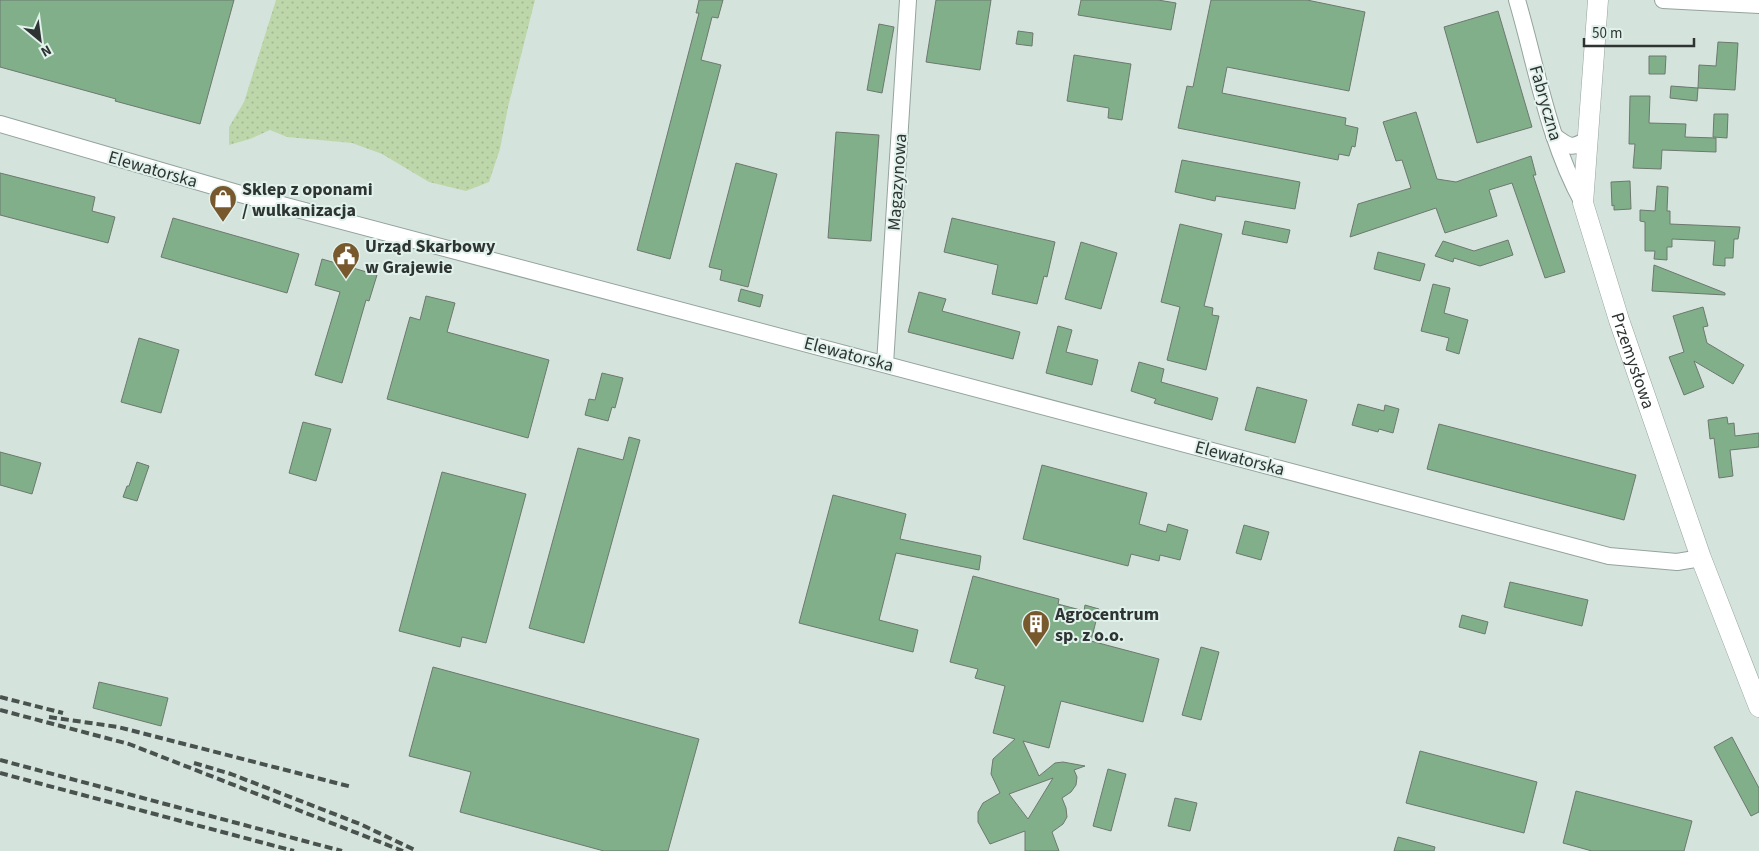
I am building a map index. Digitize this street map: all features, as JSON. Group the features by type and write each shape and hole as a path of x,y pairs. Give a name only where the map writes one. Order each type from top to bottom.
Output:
{"street":[{"name":"Magazynowa","path":"885,364 908,0"},
{"name":"Fabryczna","path":"1517,0 1554,136 1572,182 1583,203"},
{"name":"Przemysłowa","path":"1598,0 1583,203 1619,320 1702,558 1759,707"},
{"path":"1663,0 1759,5"},
{"name":"Elewatorska","path":"0,124 244,194 1609,556 1677,562 1702,558"},
{"path":"1554,136 1567,146 1575,147 1588,139"}],"green space":[{"path":"276,0 535,0 508,107 500,149 489,182 466,191 429,182 382,154 352,143 287,137 270,130 250,139 229,145 229,127 244,102"}],"building":[{"path":"0,0 234,0 200,124 0,67"},
{"path":"699,0 723,0 718,18 712,17 701,60 721,65 670,259 637,250 699,13 696,13"},
{"path":"936,0 991,0 980,70 926,62"},
{"path":"1081,0 1158,0 1176,3 1171,30 1078,15"},
{"path":"1211,0 1307,0 1365,12 1349,91 1227,67 1222,93 1346,118 1345,125 1358,128 1355,147 1352,146 1349,156 1339,154 1338,160 1178,128 1187,86 1193,87"},
{"path":"1498,11 1532,127 1477,143 1444,27"},
{"path":"879,24 894,27 882,93 867,90"},
{"path":"1018,31 1033,33 1032,46 1016,44"},
{"path":"1718,42 1738,43 1735,90 1698,88 1699,65 1716,66"},
{"path":"1074,55 1131,64 1122,120 1108,118 1109,108 1067,101"},
{"path":"1649,56 1666,56 1665,74 1649,74"},
{"path":"1671,86 1698,88 1697,101 1670,98"},
{"path":"1630,96 1650,96 1649,123 1686,124 1685,137 1716,138 1716,152 1662,150 1661,169 1633,168 1635,144 1629,144"},
{"path":"1416,112 1437,179 1456,182 1531,156 1536,175 1533,175 1565,272 1545,278 1512,183 1489,190 1497,216 1488,219 1445,233 1436,208 1350,237 1358,204 1411,188 1402,160 1396,161 1383,122"},
{"path":"1714,114 1728,114 1727,138 1713,137"},
{"path":"836,132 879,135 871,241 828,238"},
{"path":"1182,160 1300,182 1295,209 1216,196 1215,201 1175,192"},
{"path":"736,163 777,174 748,287 720,280 722,270 709,267"},
{"path":"0,173 95,197 92,211 115,217 108,243 0,215"},
{"path":"1630,181 1631,209 1614,210 1614,205 1612,206 1611,182"},
{"path":"1657,186 1668,187 1667,211 1670,211 1670,224 1740,227 1738,239 1734,239 1733,258 1725,258 1725,266 1713,265 1715,241 1672,239 1672,247 1667,247 1667,260 1654,259 1655,251 1645,251 1645,222 1640,221 1640,210 1655,211"},
{"path":"173,218 299,254 287,293 161,257"},
{"path":"952,218 1055,242 1047,277 1044,276 1037,304 992,294 998,265 944,252"},
{"path":"1245,221 1290,230 1287,243 1242,234"},
{"path":"1180,224 1222,234 1204,306 1213,308 1212,315 1219,316 1206,370 1167,360 1180,307 1161,302"},
{"path":"1508,240 1513,255 1480,266 1454,258 1453,262 1435,256 1443,241 1474,251"},
{"path":"1081,242 1117,253 1101,309 1065,299"},
{"path":"1378,252 1425,264 1420,281 1374,269"},
{"path":"322,259 377,275 369,301 366,300 342,383 315,375 340,292 315,285"},
{"path":"1654,265 1725,293 1725,295 1652,291"},
{"path":"1433,284 1450,288 1444,313 1468,320 1459,354 1446,350 1449,338 1421,331"},
{"path":"741,289 763,295 760,307 738,301"},
{"path":"919,292 946,299 942,311 1020,332 1013,359 908,332"},
{"path":"426,296 455,303 447,332 549,360 528,438 387,399 410,317 420,320"},
{"path":"1703,307 1708,326 1703,327 1707,343 1744,365 1733,384 1694,361 1704,387 1684,395 1669,357 1684,352 1673,316"},
{"path":"1058,326 1072,330 1066,352 1098,360 1092,385 1046,373"},
{"path":"139,338 179,350 161,413 121,402"},
{"path":"1139,362 1164,369 1161,382 1218,398 1212,420 1154,403 1156,399 1131,391"},
{"path":"602,373 623,378 615,408 612,407 608,421 585,415 589,399 595,400"},
{"path":"1257,387 1307,400 1295,443 1245,430"},
{"path":"1358,404 1384,411 1385,405 1399,409 1393,433 1379,429 1378,432 1352,425"},
{"path":"1727,417 1728,424 1734,423 1735,436 1759,433 1759,447 1730,450 1733,476 1719,478 1714,438 1710,439 1708,420"},
{"path":"303,422 331,429 316,481 289,473"},
{"path":"1439,424 1636,475 1624,520 1427,469"},
{"path":"629,437 640,440 584,643 529,628 578,448 623,460"},
{"path":"0,452 41,463 32,494 0,485"},
{"path":"137,462 149,466 137,501 123,497"},
{"path":"1042,465 1147,493 1139,524 1166,532 1168,524 1188,530 1180,560 1160,555 1159,561 1131,554 1128,566 1023,539"},
{"path":"442,472 526,494 486,643 462,637 460,647 399,631"},
{"path":"833,495 906,514 900,539 981,556 979,570 896,553 879,620 918,630 913,652 799,623"},
{"path":"1244,525 1269,532 1261,560 1236,553"},
{"name":"Agrocentrum sp. z o.o.","path":"973,576 1059,599 1058,604 1084,611 1085,605 1099,609 1091,641 1159,659 1143,722 1061,701 1049,748 1023,741 1039,776 1055,763 1063,762 1085,766 1074,770 1077,777 1076,785 1071,792 1062,798 1067,817 1063,824 1052,832 1059,851 1025,851 1025,831 990,844 978,822 978,812 983,803 1000,793 991,774 993,759 1015,739 993,733 1005,686 975,678 978,669 950,662","holes":["1053,778 1028,819 1009,794"]},
{"path":"1510,582 1588,600 1582,626 1504,607"},
{"path":"1462,615 1488,622 1485,634 1459,627"},
{"path":"1201,647 1219,652 1201,720 1182,715"},
{"path":"433,667 699,739 668,851 604,851 460,812 471,772 409,756"},
{"path":"99,682 168,698 161,726 93,708"},
{"path":"1732,737 1759,788 1759,812 1751,816 1714,747"},
{"path":"1420,751 1537,782 1524,833 1406,803"},
{"path":"1108,769 1126,774 1111,831 1093,826"},
{"path":"1576,791 1692,821 1684,851 1592,851 1563,843"},
{"path":"1175,798 1197,803 1190,831 1168,826"},
{"path":"1398,837 1435,847 1434,851 1394,851"}],"railway":[{"path":"0,697 63,713"},
{"path":"0,710 129,744 403,851"},
{"path":"49,717 118,727 352,787"},
{"path":"0,760 342,851"},
{"path":"194,763 231,774 360,824 417,851"},
{"path":"0,773 294,851"}],"place":[{"name":"Sklep z oponami / wulkanizacja","path":"223,223"},
{"name":"Urząd Skarbowy w Grajewie","path":"346,280"},
{"name":"Agrocentrum sp. z o.o.","path":"1036,648"}]}
